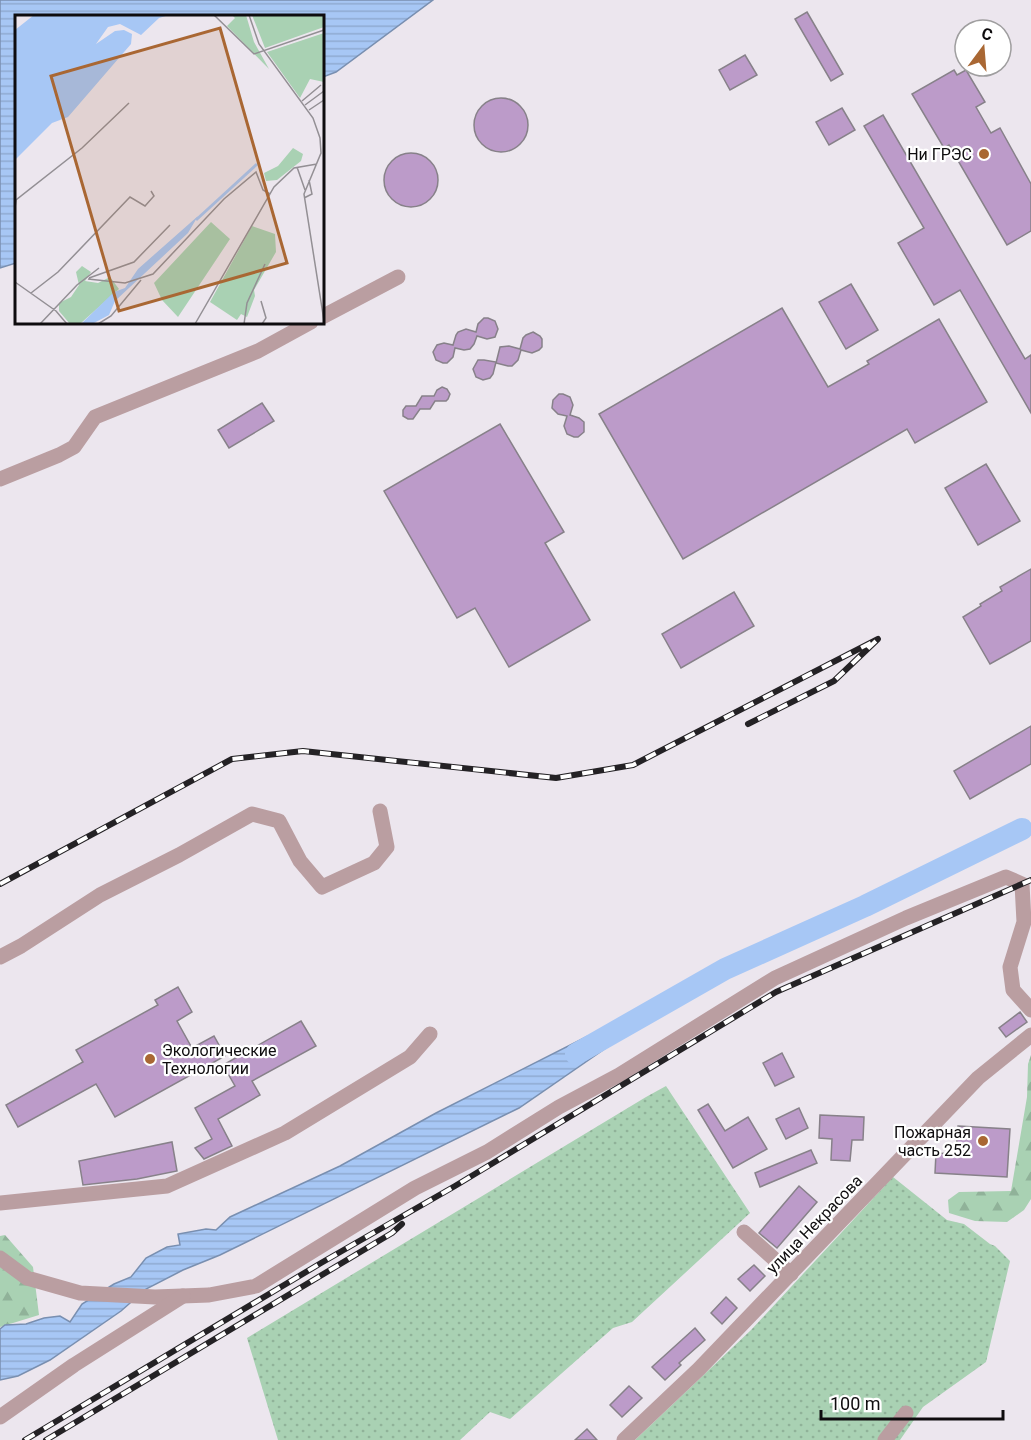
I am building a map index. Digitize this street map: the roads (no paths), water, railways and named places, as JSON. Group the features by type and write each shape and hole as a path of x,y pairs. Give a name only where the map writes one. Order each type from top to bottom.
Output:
{"street":[{"path":"324,315 398,277"},
{"path":"0,479 74,447 95,417 258,351 307,324"},
{"path":"0,957 100,895 179,855 252,814 279,821 300,861 322,887 374,863 387,847 380,811"},
{"path":"0,1258 27,1278 80,1293 155,1297 209,1295 256,1286 415,1188 487,1152 559,1107 619,1075 775,978 906,918 1006,877 1022,884 1024,922 1010,967 1013,990 1031,1010"},
{"path":"0,1203 167,1186 285,1132 410,1057 430,1034"},
{"name":"улица Некрасова","path":"624,1440 699,1370 978,1078 1031,1035"},
{"path":"744,1232 791,1274"},
{"path":"0,1417 74,1365 183,1296"},
{"path":"885,1440 906,1413"}],"water":[{"path":"0,0 433,0 336,72 324,77 324,15 15,15 15,263 0,268"},
{"path":"601,1033 606,1048 519,1108 146,1289 121,1311 50,1360 18,1376 0,1380 0,1329 5,1325 26,1324 60,1316 70,1322 82,1304 114,1284 131,1277 146,1258 167,1247 180,1245 178,1234 206,1229 216,1230 230,1217 340,1166 436,1113 588,1036"}],"waterway":[{"path":"576,1054 725,969 865,906 1022,829"}],"railway":[{"path":"0,884 232,759 303,751 556,778 633,765 878,639 834,681 748,724"},
{"path":"25,1440 321,1263 455,1186 776,992 1031,880"},
{"path":"46,1440 392,1233 402,1224"}],"place":[{"name":"Ни ГРЭС","path":"984,154"},
{"name":"Экологические Технологии","path":"150,1059"},
{"name":"Пожарная часть 252","path":"983,1141"}]}
